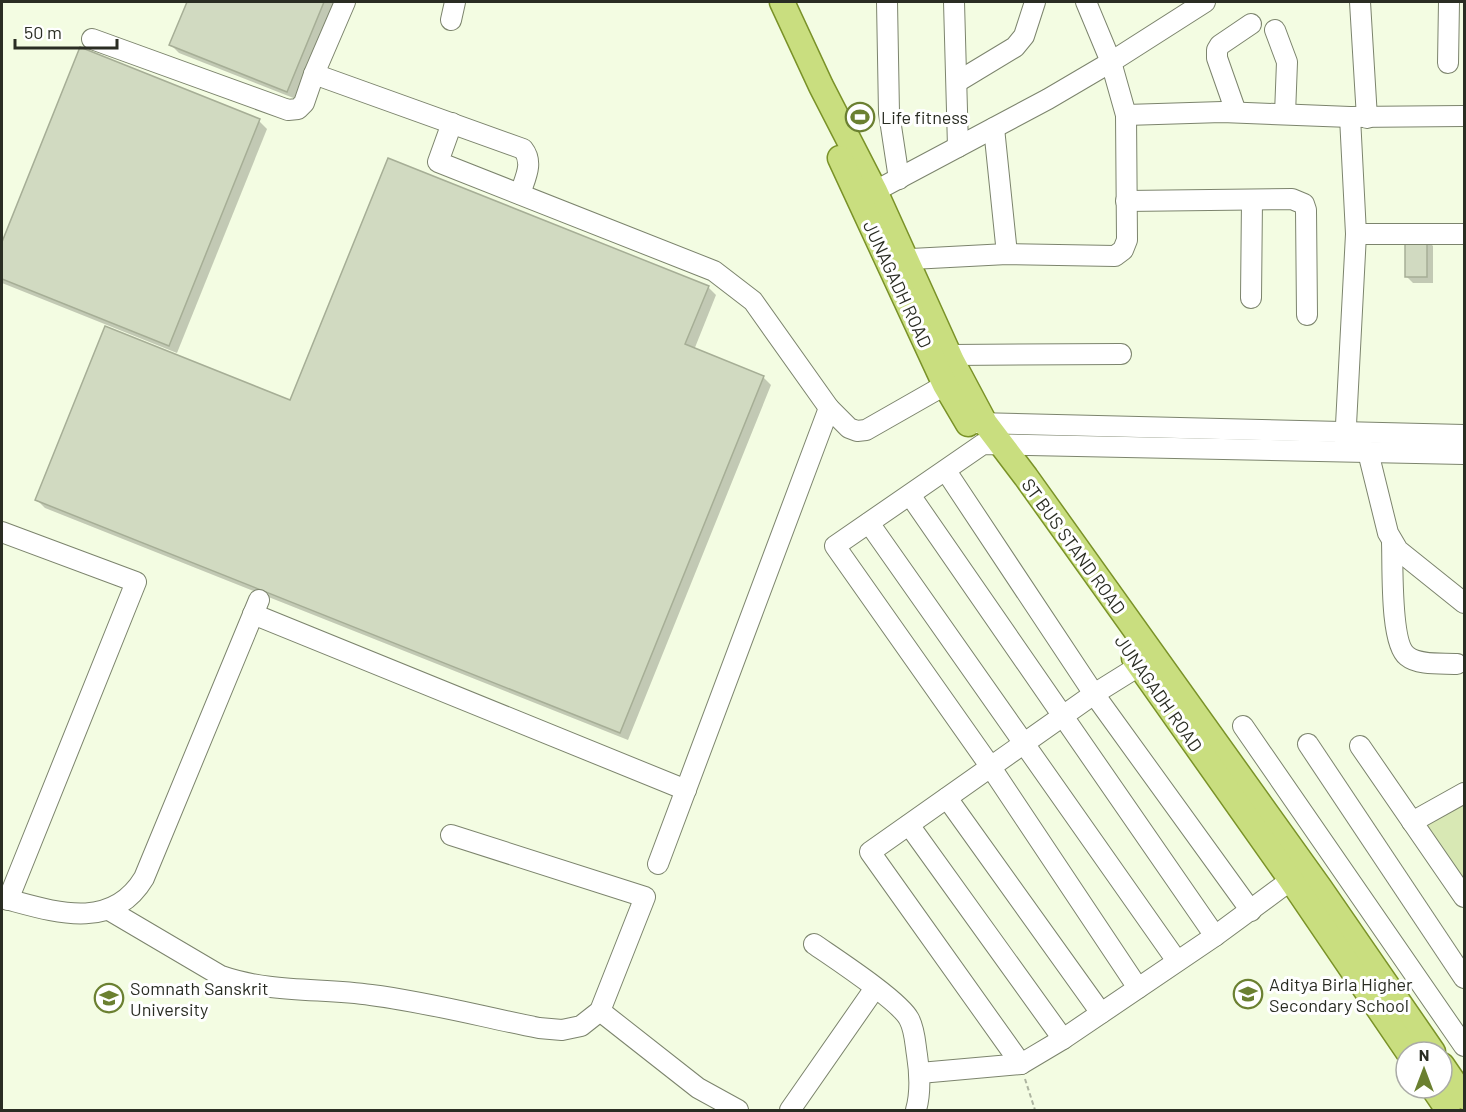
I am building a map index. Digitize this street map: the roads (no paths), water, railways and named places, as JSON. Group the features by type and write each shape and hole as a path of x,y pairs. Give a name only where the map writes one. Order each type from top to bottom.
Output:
{"main road":[{"name":"JUNAGADH ROAD","path":"766,2 867,195"},
{"name":"ST BUS STAND ROAD","path":"782,2 897,260 950,355 984,434 1026,477 1320,888 1425,1040"},
{"name":"JUNAGADH ROAD","path":"897,260 945,385 984,434 1139,666 1291,880 1400,1040"},
{"path":"1454,1082 1464,1097"}],"street":[{"path":"92,39 288,110 298,109 304,103 345,2"},
{"path":"887,2 889,113 899,179"},
{"path":"954,2 958,147"},
{"path":"957,82 1015,47 1023,36 1035,2"},
{"path":"897,260 1006,254 1115,256 1123,250 1127,240 1126,115 1111,62 1086,2"},
{"path":"1344,452 1356,234 1360,2"},
{"path":"1448,63 1449,2"},
{"path":"867,195 994,128 1111,62 1193,5"},
{"path":"1236,112 1217,58 1217,50 1220,45 1251,24"},
{"path":"1275,30 1287,62 1285,114"},
{"path":"314,74 523,149 528,156 529,165 520,194"},
{"path":"1126,115 1236,112 1358,118 1464,116"},
{"path":"452,123 438,162 714,271 753,301 829,408 849,428 856,431 866,430 945,385"},
{"path":"994,128 1006,254"},
{"path":"1126,201 1292,199 1304,204 1306,210 1307,315"},
{"path":"1251,298 1252,200"},
{"path":"1356,234 1464,234"},
{"path":"950,355 1121,354"},
{"path":"658,864 829,408"},
{"path":"1138,988 990,766 835,546 946,471 984,434 1345,431 1464,435"},
{"path":"984,434 1344,452 1464,454"},
{"path":"1368,452 1392,543 1396,631 1400,646 1407,657 1421,662 1457,664"},
{"path":"946,471 1094,694 1251,911"},
{"path":"910,495 1215,936"},
{"path":"869,523 1177,961"},
{"path":"2,532 136,582 5,899 74,914 110,910 136,891 144,878 256,607 686,790"},
{"path":"1392,543 1464,603"},
{"path":"1021,1065 870,852 1094,694 1139,666"},
{"path":"1243,726 1464,1046"},
{"path":"1308,744 1464,978"},
{"path":"1360,746 1464,897"},
{"path":"1412,822 1464,793"},
{"path":"947,798 1101,1013"},
{"path":"909,825 1063,1039"},
{"path":"110,910 220,976 239,982 264,987 373,995 539,1028 562,1029 581,1026 600,1011 645,897 451,835"},
{"path":"920,1073 1021,1065 1215,936 1291,880"},
{"path":"814,944 874,988 909,1018 920,1073 916,1110"},
{"path":"790,1110 874,988"},
{"path":"1413,1022 1438,1007"},
{"path":"600,1011 698,1088 738,1110"}],"place":[{"name":"Life fitness","path":"860,117"},
{"name":"Aditya Birla Higher Secondary School","path":"1248,994"},
{"name":"Somnath Sanskrit University","path":"109,998"}]}
